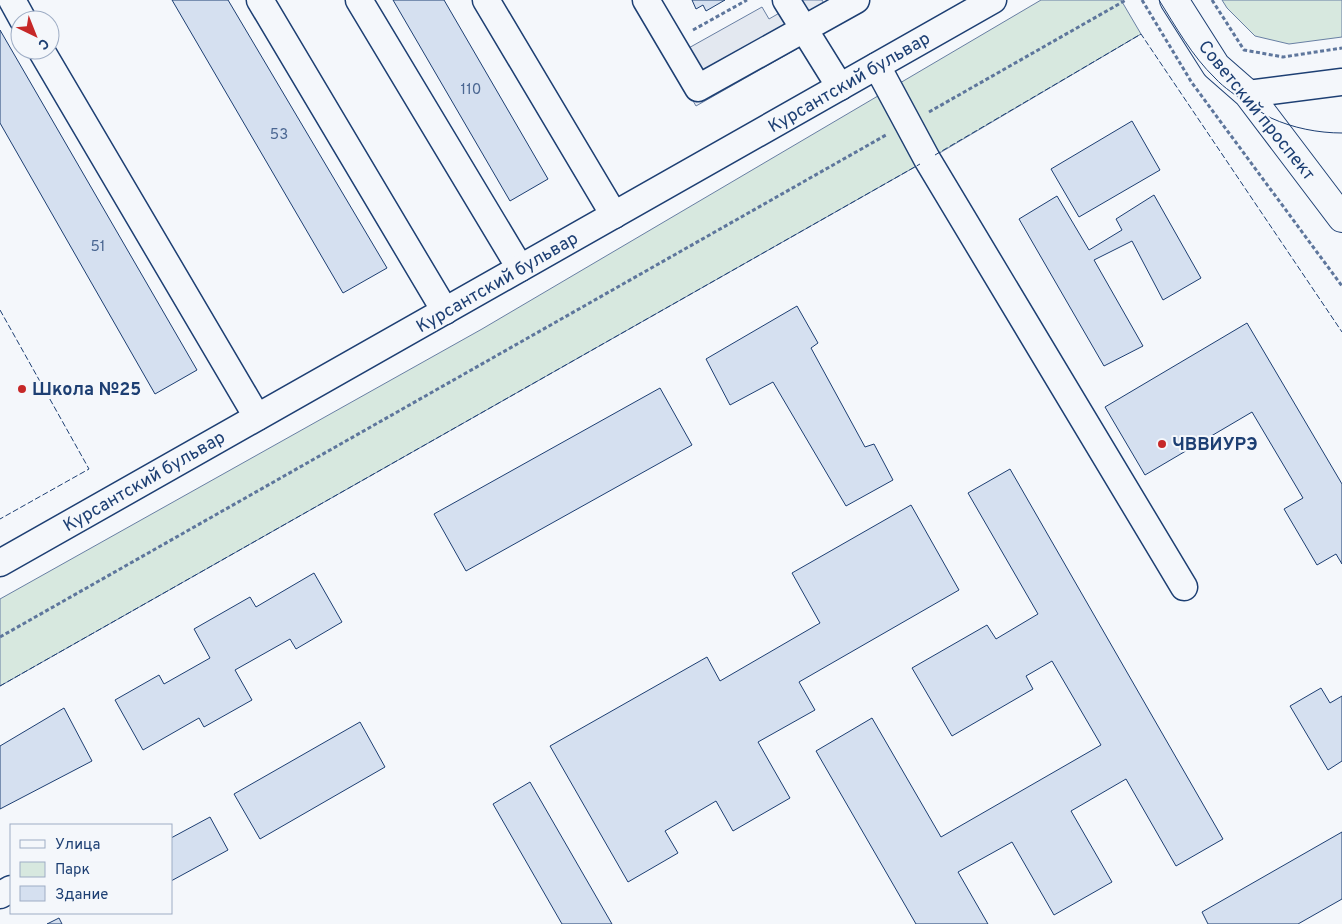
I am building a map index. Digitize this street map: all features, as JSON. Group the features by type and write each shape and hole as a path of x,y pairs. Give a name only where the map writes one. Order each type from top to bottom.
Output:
{"main road":[{"name":"Советский проспект","path":"1174,0 1216,66 1248,94 1342,218"}],"street":[{"path":"260,0 445,311"},
{"path":"359,0 520,268"},
{"path":"486,0 614,215"},
{"path":"646,0 698,88 856,0"},
{"path":"786,0 840,87"},
{"name":"Курсантский бульвар","path":"0,563 993,0"},
{"path":"47,60 257,417"},
{"path":"877,66 932,168 1184,587"},
{"path":"1248,94 1342,82"}],"path":[{"path":"687,33 747,0"},
{"path":"0,637 1126,0"},
{"path":"1142,0 1192,83 1342,286"},
{"path":"1212,0 1244,50 1283,57 1342,48"}],"green space":[{"path":"1041,0 1121,0 1141,34 943,151 0,686 0,599 482,329"},
{"path":"1222,0 1342,0 1342,37 1289,44 1255,36 1227,8"}],"shaded area":[{"path":"802,0 822,0 833,19 816,38 696,106 669,59 762,7 769,19"}],"building":[{"path":"172,0 228,0 387,268 343,293"},
{"path":"393,0 444,0 548,179 510,201"},
{"path":"692,0 725,0 706,11 703,5 696,9"},
{"path":"0,30 10,47 10,60 17,60 197,370 155,394 0,123"},
{"path":"1132,121 1160,170 1079,217 1051,169"},
{"path":"1154,195 1201,278 1163,300 1132,241 1094,260 1143,346 1104,366 1019,219 1057,196 1089,250 1122,230 1116,219"},
{"path":"797,306 818,343 811,348 865,447 874,444 893,480 846,506 773,382 730,405 706,359"},
{"name":"ЧВВИУРЭ","path":"1247,323 1342,484 1342,564 1336,554 1317,565 1284,509 1303,498 1252,412 1145,475 1105,407"},
{"path":"660,388 692,445 466,571 434,514"},
{"path":"1010,469 1223,839 1176,866 1126,779 1071,811 1112,882 1054,915 1012,842 958,872 988,924 916,924 816,751 872,718 941,837 1101,745 1052,661 1026,676 1033,689 952,736 912,668 987,625 996,639 1038,614 968,493"},
{"path":"911,505 959,590 799,682 815,710 758,742 790,798 733,831 716,801 665,831 678,853 628,882 550,746 707,657 720,681 820,623 792,573"},
{"path":"314,573 342,622 296,649 290,639 235,670 252,700 204,727 199,718 143,750 115,700 159,675 164,684 210,658 194,629 250,597 256,607"},
{"path":"1321,688 1330,703 1342,696 1342,761 1328,770 1290,706"},
{"path":"64,708 92,761 0,809 0,746"},
{"path":"360,722 385,767 260,839 234,794"},
{"path":"530,782 612,924 562,924 493,804"},
{"path":"210,817 228,850 172,880 172,837"},
{"path":"1342,832 1342,899 1298,924 1208,924 1202,912"},
{"path":"59,918 62,924 47,924"}],"tram line":[{"path":"1159,0 1199,60 1231,92 1279,122 1306,129 1342,133"}],"fence":[{"path":"935,155 1141,34 1342,332"},
{"path":"0,686 920,164"},
{"path":"0,310 89,469 0,519"}],"place":[{"name":"Школа №25","path":"22,389"},
{"name":"ЧВВИУРЭ","path":"1162,444"}]}
